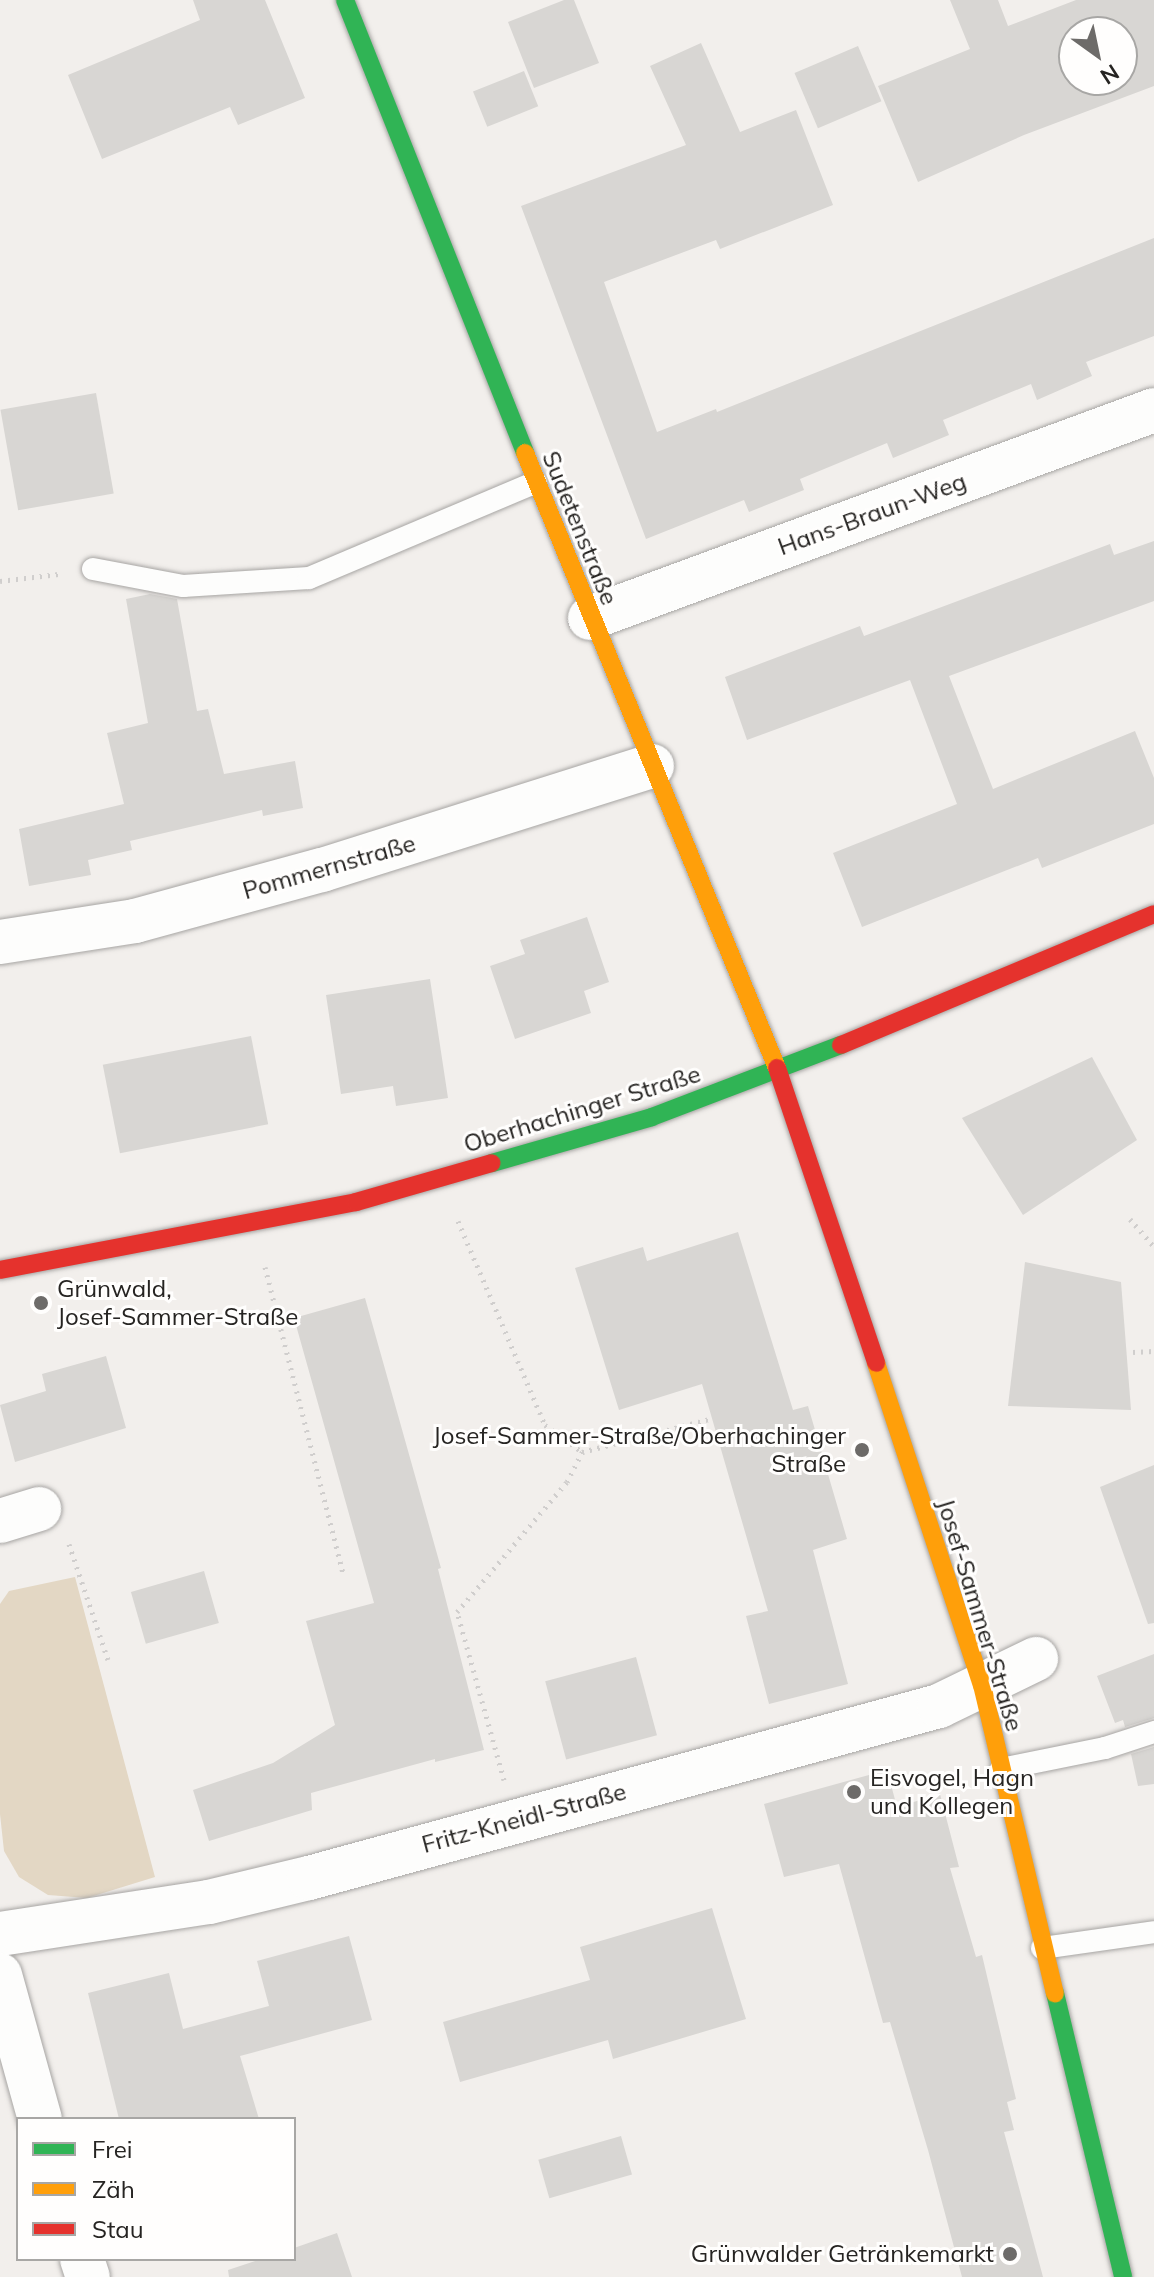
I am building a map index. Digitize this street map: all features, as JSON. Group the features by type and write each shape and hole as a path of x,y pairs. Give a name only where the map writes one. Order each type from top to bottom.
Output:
{"street":[{"name":"Sudetenstraße","path":"345,0 590,618 779,1071"},
{"name":"Hans-Braun-Weg","path":"590,618 1154,410"},
{"name":"Pommernstraße","path":"0,942 164,913 337,866 652,766"},
{"name":"Oberhachinger Straße","path":"0,1270 356,1202 639,1121 779,1071 1154,914"},
{"name":"Josef-Sammer-Straße","path":"779,1071 982,1685 1042,1948 1123,2277"},
{"name":"Fritz-Kneidl-Straße","path":"0,1934 223,1898 309,1878 515,1819 939,1706 1036,1659"},
{"path":"0,1975 39,2117"}],"lane":[{"path":"93,569 183,586 309,578 536,482"},
{"path":"1001,1769 1105,1748 1154,1732"},
{"path":"1042,1948 1154,1932"}],"path":[{"path":"0,581 93,569"},
{"path":"1130,1219 1154,1247"},
{"path":"464,1236 545,1425 582,1452"},
{"path":"264,1260 344,1576"},
{"path":"1133,1352 1154,1351"},
{"path":"515,1819 457,1612 567,1482 582,1452 713,1418"},
{"path":"19,1515 63,1528 108,1660"}],"shaded area":[{"path":"75,1577 155,1877 87,1898 48,1895 19,1877 4,1851 0,1814 0,1604 9,1591"}],"building":[{"path":"193,0 265,0 305,98 238,125 230,107 102,159 68,75 200,20"},
{"path":"564,0 574,0 599,63 534,88 508,22"},
{"path":"950,0 998,0 1008,26 1076,0 1154,0 1154,86 1138,92 1138,16 1058,16 1058,96 1127,96 1024,135 918,182 878,86 970,49"},
{"path":"701,43 740,132 796,110 833,205 720,249 716,240 604,282 657,432 716,409 717,412 1154,238 1154,336 1086,362 1092,376 1037,400 1031,384 943,420 949,435 893,458 887,443 800,479 804,490 749,512 744,500 646,539 521,206 686,145 650,66"},
{"path":"858,46 881,101 818,128 794,73"},
{"path":"524,71 538,106 487,127 473,92"},
{"path":"96,393 114,493 18,510 0,410"},
{"path":"1154,541 1154,601 949,676 993,789 1135,731 1154,778 1154,824 1042,868 1038,858 862,927 833,853 957,804 910,680 747,740 725,677 860,626 864,636 1110,544 1114,555"},
{"path":"150,594 177,599 197,711 208,709 224,774 295,761 303,808 263,816 262,810 130,841 132,850 88,860 91,875 29,886 19,829 124,804 107,733 148,723 126,599"},
{"path":"587,917 609,982 584,991 591,1013 515,1039 490,966 525,954 520,940"},
{"path":"430,979 448,1098 396,1106 393,1086 341,1094 326,995"},
{"path":"251,1036 268,1124 120,1153 103,1065"},
{"path":"1092,1057 1137,1140 1023,1215 962,1118"},
{"path":"738,1232 793,1410 808,1406 847,1539 813,1550 848,1684 769,1704 746,1616 768,1611 702,1384 619,1410 575,1268 643,1247 647,1261"},
{"path":"1025,1262 1121,1282 1131,1410 1008,1406"},
{"path":"365,1298 441,1568 438,1569 484,1750 435,1762 435,1759 311,1793 312,1810 209,1841 193,1790 273,1763 335,1725 306,1621 374,1603 294,1318"},
{"path":"106,1356 126,1428 15,1462 0,1405 46,1391 42,1374"},
{"path":"1154,1465 1154,1623 1148,1624 1100,1487"},
{"path":"204,1571 219,1623 146,1644 131,1592"},
{"path":"1154,1654 1154,1718 1125,1727 1123,1720 1115,1723 1097,1676"},
{"path":"636,1657 657,1735 566,1760 545,1681"},
{"path":"1154,1747 1154,1784 1138,1786 1131,1754"},
{"path":"887,1770 897,1807 940,1794 959,1867 950,1868 976,1957 982,1955 1016,2099 1007,2102 1014,2130 1004,2132 1043,2277 962,2277 890,2022 883,2023 839,1864 784,1877 764,1804"},
{"path":"712,1908 746,2019 613,2059 608,2040 460,2082 443,2022 590,1980 580,1947"},
{"path":"349,1936 372,2020 240,2056 258,2117 119,2117 88,1993 169,1973 183,2029 269,2006 257,1961"},
{"path":"621,2136 632,2174 549,2198 538,2160"},
{"path":"337,2233 352,2277 229,2277 228,2270 255,2261 296,2261 296,2247"}],"traffic: fast":[{"path":"345,0 525,453"},
{"path":"492,1163 652,1117 841,1045"},
{"path":"1055,1993 1123,2277"}],"traffic: slow":[{"path":"525,453 777,1068"},
{"path":"876,1363 982,1685 1055,1993"}],"traffic: jam":[{"path":"841,1045 1154,914"},
{"path":"777,1068 876,1363"},
{"path":"0,1270 356,1202 492,1163"}],"place":[{"name":"Grünwald, Josef-Sammer-Straße","path":"41,1303"},
{"name":"Josef-Sammer-Straße/Oberhachinger Straße","path":"862,1450"},
{"name":"Eisvogel, Hagn und Kollegen","path":"854,1792"},
{"name":"Grünwalder Getränkemarkt","path":"1010,2254"}]}
